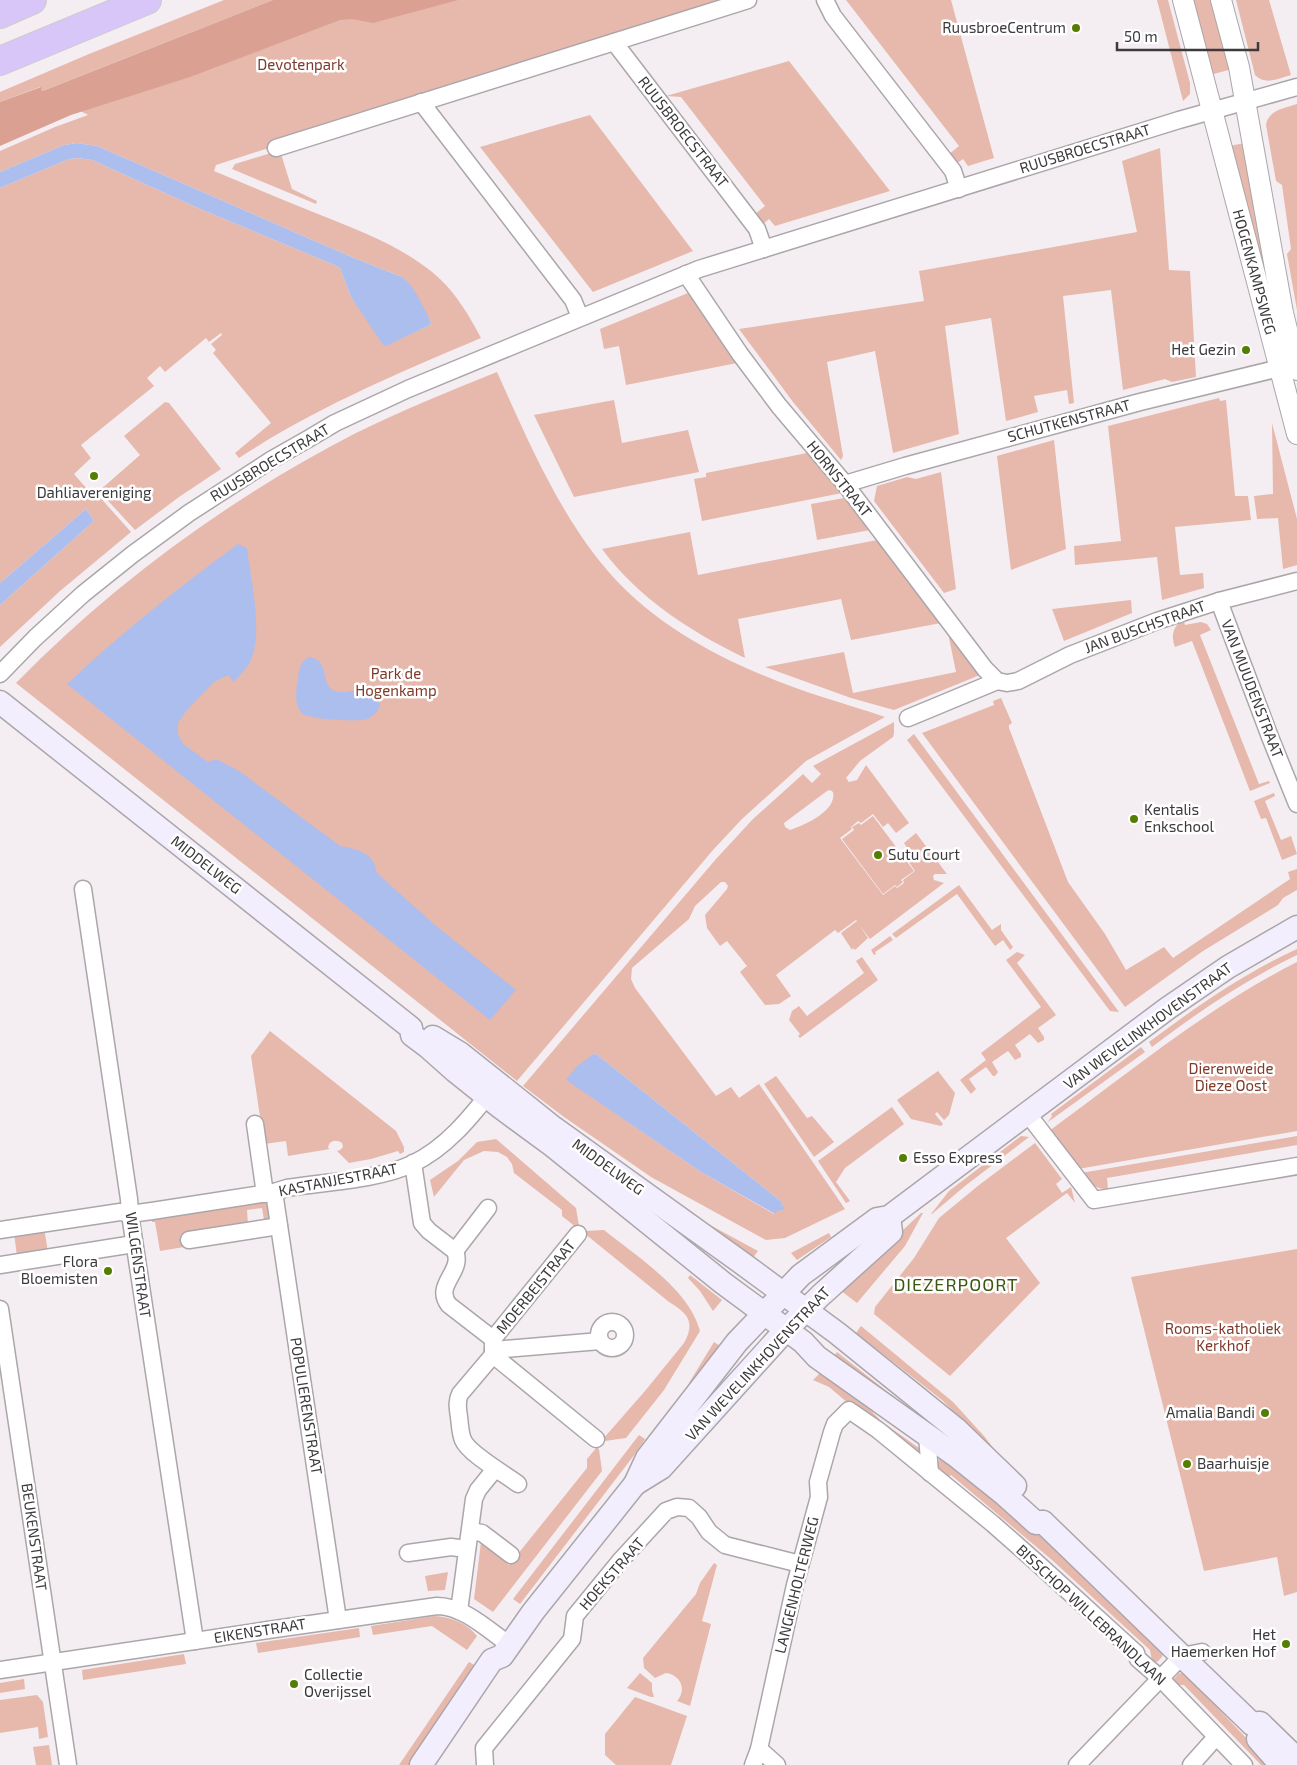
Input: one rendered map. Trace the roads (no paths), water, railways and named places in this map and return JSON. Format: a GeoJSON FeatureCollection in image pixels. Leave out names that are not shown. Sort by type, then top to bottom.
{"type":"FeatureCollection","features":[{"type":"Feature","properties":{"kind":"highway"},"geometry":{"type":"LineString","coordinates":[[0,14],[32,0]]}},
{"type":"Feature","properties":{"kind":"highway"},"geometry":{"type":"LineString","coordinates":[[0,61],[147,0]]}},
{"type":"Feature","properties":{"kind":"main road","name":"MIDDELWEG"},"geometry":{"type":"LineString","coordinates":[[0,702],[411,1028],[418,1027],[461,1054],[492,1090],[553,1146],[723,1283],[786,1330]]}},
{"type":"Feature","properties":{"kind":"main road","name":"VAN WEVELINKHOVENSTRAAT"},"geometry":{"type":"LineString","coordinates":[[421,1765],[492,1660],[506,1650],[544,1598],[636,1484],[647,1458],[737,1342],[763,1313],[807,1270],[877,1219],[889,1217],[1168,1008],[1248,955],[1297,927]]}},
{"type":"Feature","properties":{"kind":"main road","name":"MIDDELWEG"},"geometry":{"type":"LineString","coordinates":[[492,1090],[554,1128],[806,1310]]}},
{"type":"Feature","properties":{"kind":"main road","name":"VAN WEVELINKHOVENSTRAAT"},"geometry":{"type":"LineString","coordinates":[[636,1484],[661,1468],[786,1330],[891,1232],[889,1217]]}},
{"type":"Feature","properties":{"kind":"main road","name":"BISSCHOP WILLEBRANDLAAN"},"geometry":{"type":"LineString","coordinates":[[806,1310],[956,1429],[1044,1514],[1044,1522],[1192,1654],[1252,1724],[1251,1732],[1280,1765]]}},
{"type":"Feature","properties":{"kind":"main road","name":"BISSCHOP WILLEBRANDLAAN"},"geometry":{"type":"LineString","coordinates":[[786,1330],[803,1342],[816,1357],[978,1472],[1036,1523],[1044,1522]]}},
{"type":"Feature","properties":{"kind":"main road","name":"VAN WEVELINKHOVENSTRAAT"},"geometry":{"type":"LineString","coordinates":[[439,1765],[504,1668],[506,1650]]}},
{"type":"Feature","properties":{"kind":"main road","name":"BISSCHOP WILLEBRANDLAAN"},"geometry":{"type":"LineString","coordinates":[[1252,1724],[1260,1723],[1297,1759]]}},
{"type":"Feature","properties":{"kind":"street"},"geometry":{"type":"LineString","coordinates":[[276,148],[748,0]]}},
{"type":"Feature","properties":{"kind":"street"},"geometry":{"type":"LineString","coordinates":[[825,0],[833,16],[953,171],[959,189]]}},
{"type":"Feature","properties":{"kind":"street","name":"HOGENKAMPSWEG"},"geometry":{"type":"LineString","coordinates":[[1183,0],[1212,111],[1291,368]]}},
{"type":"Feature","properties":{"kind":"street","name":"HOGENKAMPSWEG"},"geometry":{"type":"LineString","coordinates":[[1221,0],[1245,102],[1285,322],[1297,434]]}},
{"type":"Feature","properties":{"kind":"street","name":"RUUSBROECSTRAAT"},"geometry":{"type":"LineString","coordinates":[[614,42],[757,229],[764,249]]}},
{"type":"Feature","properties":{"kind":"street","name":"RUUSBROECSTRAAT"},"geometry":{"type":"LineString","coordinates":[[0,674],[52,622],[113,570],[182,518],[270,460],[336,423],[392,396],[580,316],[686,274],[1212,111],[1297,87]]}},
{"type":"Feature","properties":{"kind":"street"},"geometry":{"type":"LineString","coordinates":[[421,102],[573,300],[580,316]]}},
{"type":"Feature","properties":{"kind":"street","name":"HORNSTRAAT"},"geometry":{"type":"LineString","coordinates":[[686,274],[740,354],[779,406],[845,484],[985,669],[997,681]]}},
{"type":"Feature","properties":{"kind":"street","name":"SCHUTKENSTRAAT"},"geometry":{"type":"LineString","coordinates":[[845,484],[1140,402],[1291,368]]}},
{"type":"Feature","properties":{"kind":"street","name":"JAN BUSCHSTRAAT"},"geometry":{"type":"LineString","coordinates":[[908,718],[997,681],[1007,683],[1018,681],[1070,655],[1157,621],[1219,601],[1297,581]]}},
{"type":"Feature","properties":{"kind":"street","name":"VAN MUUDENSTRAAT"},"geometry":{"type":"LineString","coordinates":[[1219,601],[1270,738],[1297,804]]}},
{"type":"Feature","properties":{"kind":"street","name":"WILGENSTRAAT"},"geometry":{"type":"LineString","coordinates":[[83,889],[130,1199],[134,1244],[195,1641]]}},
{"type":"Feature","properties":{"kind":"street","name":"KASTANJESTRAAT"},"geometry":{"type":"LineString","coordinates":[[0,1230],[120,1212],[130,1214],[382,1174],[413,1163],[445,1142],[469,1119],[492,1090]]}},
{"type":"Feature","properties":{"kind":"street"},"geometry":{"type":"LineString","coordinates":[[1027,1113],[1094,1200],[1297,1166]]}},
{"type":"Feature","properties":{"kind":"street","name":"KASTANJESTRAAT"},"geometry":{"type":"LineString","coordinates":[[255,1124],[269,1193]]}},
{"type":"Feature","properties":{"kind":"street"},"geometry":{"type":"LineString","coordinates":[[413,1163],[422,1223],[455,1251]]}},
{"type":"Feature","properties":{"kind":"street","name":"POPULIERENSTRAAT"},"geometry":{"type":"LineString","coordinates":[[269,1193],[279,1226],[338,1620]]}},
{"type":"Feature","properties":{"kind":"street","name":"MOERBEISTRAAT"},"geometry":{"type":"LineString","coordinates":[[488,1208],[455,1251],[457,1256],[456,1268],[445,1284],[444,1297],[449,1305],[493,1348],[596,1439]]}},
{"type":"Feature","properties":{"kind":"street"},"geometry":{"type":"LineString","coordinates":[[189,1240],[279,1226]]}},
{"type":"Feature","properties":{"kind":"street","name":"MOERBEISTRAAT"},"geometry":{"type":"LineString","coordinates":[[518,1484],[504,1473],[495,1469],[464,1443],[461,1435],[458,1408],[460,1394],[578,1234]]}},
{"type":"Feature","properties":{"kind":"street"},"geometry":{"type":"LineString","coordinates":[[0,1265],[134,1244]]}},
{"type":"Feature","properties":{"kind":"street","name":"BEUKENSTRAAT"},"geometry":{"type":"LineString","coordinates":[[0,1309],[68,1765]]}},
{"type":"Feature","properties":{"kind":"street","name":"MOERBEISTRAAT"},"geometry":{"type":"LineString","coordinates":[[493,1348],[600,1340]]}},
{"type":"Feature","properties":{"kind":"street","name":"BISSCHOP WILLEBRANDLAAN"},"geometry":{"type":"LineString","coordinates":[[849,1410],[878,1430],[930,1472],[1035,1561],[1136,1653],[1138,1659],[1160,1678],[1244,1765]]}},
{"type":"Feature","properties":{"kind":"street","name":"LANGENHOLTERWEG"},"geometry":{"type":"LineString","coordinates":[[753,1765],[759,1749],[800,1564],[819,1497],[818,1482],[835,1424],[849,1410]]}},
{"type":"Feature","properties":{"kind":"street"},"geometry":{"type":"LineString","coordinates":[[927,1435],[930,1472]]}},
{"type":"Feature","properties":{"kind":"street"},"geometry":{"type":"LineString","coordinates":[[459,1611],[475,1496],[495,1469]]}},
{"type":"Feature","properties":{"kind":"street","name":"HOEKSTRAAT"},"geometry":{"type":"LineString","coordinates":[[485,1765],[484,1748],[572,1639],[575,1616],[620,1561],[666,1511],[677,1507],[689,1508],[700,1517],[710,1532],[725,1545],[800,1564]]}},
{"type":"Feature","properties":{"kind":"street"},"geometry":{"type":"LineString","coordinates":[[470,1531],[482,1533],[511,1555]]}},
{"type":"Feature","properties":{"kind":"street"},"geometry":{"type":"LineString","coordinates":[[408,1554],[451,1547],[468,1549]]}},
{"type":"Feature","properties":{"kind":"street","name":"EIKENSTRAAT"},"geometry":{"type":"LineString","coordinates":[[0,1670],[437,1606],[452,1608],[469,1616],[506,1650]]}},
{"type":"Feature","properties":{"kind":"street"},"geometry":{"type":"LineString","coordinates":[[1077,1765],[1160,1678],[1192,1654]]}},
{"type":"Feature","properties":{"kind":"street"},"geometry":{"type":"LineString","coordinates":[[1191,1765],[1216,1737]]}},
{"type":"Feature","properties":{"kind":"street"},"geometry":{"type":"LineString","coordinates":[[759,1749],[777,1765]]}},
{"type":"Feature","properties":{"kind":"water"},"geometry":{"type":"Polygon","coordinates":[[[77,143],[97,146],[402,277],[411,285],[418,297],[431,322],[430,325],[386,346],[383,345],[351,297],[340,268],[198,208],[92,160],[69,159],[0,188],[0,172],[64,145],[77,143]]]}},
{"type":"Feature","properties":{"kind":"water"},"geometry":{"type":"Polygon","coordinates":[[[86,509],[94,521],[0,605],[0,583],[86,509]]]}},
{"type":"Feature","properties":{"kind":"water"},"geometry":{"type":"Polygon","coordinates":[[[238,544],[247,548],[255,606],[256,635],[251,660],[234,682],[228,675],[214,682],[186,711],[178,723],[178,734],[183,744],[208,762],[216,759],[239,771],[340,846],[354,849],[368,856],[374,863],[379,875],[435,925],[516,990],[490,1020],[67,684],[150,611],[238,544]]]}},
{"type":"Feature","properties":{"kind":"water"},"geometry":{"type":"Polygon","coordinates":[[[310,657],[317,659],[321,664],[328,685],[332,690],[342,692],[370,688],[375,693],[380,705],[374,715],[363,720],[334,720],[302,713],[299,710],[297,701],[297,683],[304,660],[310,657]]]}},
{"type":"Feature","properties":{"kind":"water"},"geometry":{"type":"Polygon","coordinates":[[[595,1053],[783,1203],[781,1205],[785,1207],[782,1211],[778,1210],[775,1214],[701,1172],[566,1080],[576,1067],[595,1053]]]}},
{"type":"Feature","properties":{"kind":"place","name":"RuusbroeCentrum"},"geometry":{"type":"Point","coordinates":[1076,28]}},
{"type":"Feature","properties":{"kind":"place","name":"Het Gezin"},"geometry":{"type":"Point","coordinates":[1246,350]}},
{"type":"Feature","properties":{"kind":"place","name":"Dahliavereniging"},"geometry":{"type":"Point","coordinates":[94,476]}},
{"type":"Feature","properties":{"kind":"place","name":"Kentalis Enkschool"},"geometry":{"type":"Point","coordinates":[1134,819]}},
{"type":"Feature","properties":{"kind":"place","name":"Sutu Court"},"geometry":{"type":"Point","coordinates":[878,855]}},
{"type":"Feature","properties":{"kind":"place","name":"Esso Express"},"geometry":{"type":"Point","coordinates":[903,1158]}},
{"type":"Feature","properties":{"kind":"place","name":"Flora Bloemisten"},"geometry":{"type":"Point","coordinates":[108,1271]}},
{"type":"Feature","properties":{"kind":"place","name":"Amalia Bandi"},"geometry":{"type":"Point","coordinates":[1265,1413]}},
{"type":"Feature","properties":{"kind":"place","name":"Baarhuisje"},"geometry":{"type":"Point","coordinates":[1187,1464]}},
{"type":"Feature","properties":{"kind":"place","name":"Het Haemerken Hof"},"geometry":{"type":"Point","coordinates":[1286,1644]}},
{"type":"Feature","properties":{"kind":"place","name":"Collectie Overijssel"},"geometry":{"type":"Point","coordinates":[294,1684]}},
{"type":"Feature","properties":{"kind":"district","name":"DIEZERPOORT"},"geometry":{"type":"Point","coordinates":[956,1285]}},
{"type":"Feature","properties":{"kind":"park label","name":"Devotenpark"},"geometry":{"type":"Point","coordinates":[301,65]}},
{"type":"Feature","properties":{"kind":"park label","name":"Park de Hogenkamp"},"geometry":{"type":"Point","coordinates":[396,682]}},
{"type":"Feature","properties":{"kind":"park label","name":"Dierenweide Dieze Oost"},"geometry":{"type":"Point","coordinates":[1231,1078]}},
{"type":"Feature","properties":{"kind":"park label","name":"Rooms-katholiek Kerkhof"},"geometry":{"type":"Point","coordinates":[1223,1338]}}]}
